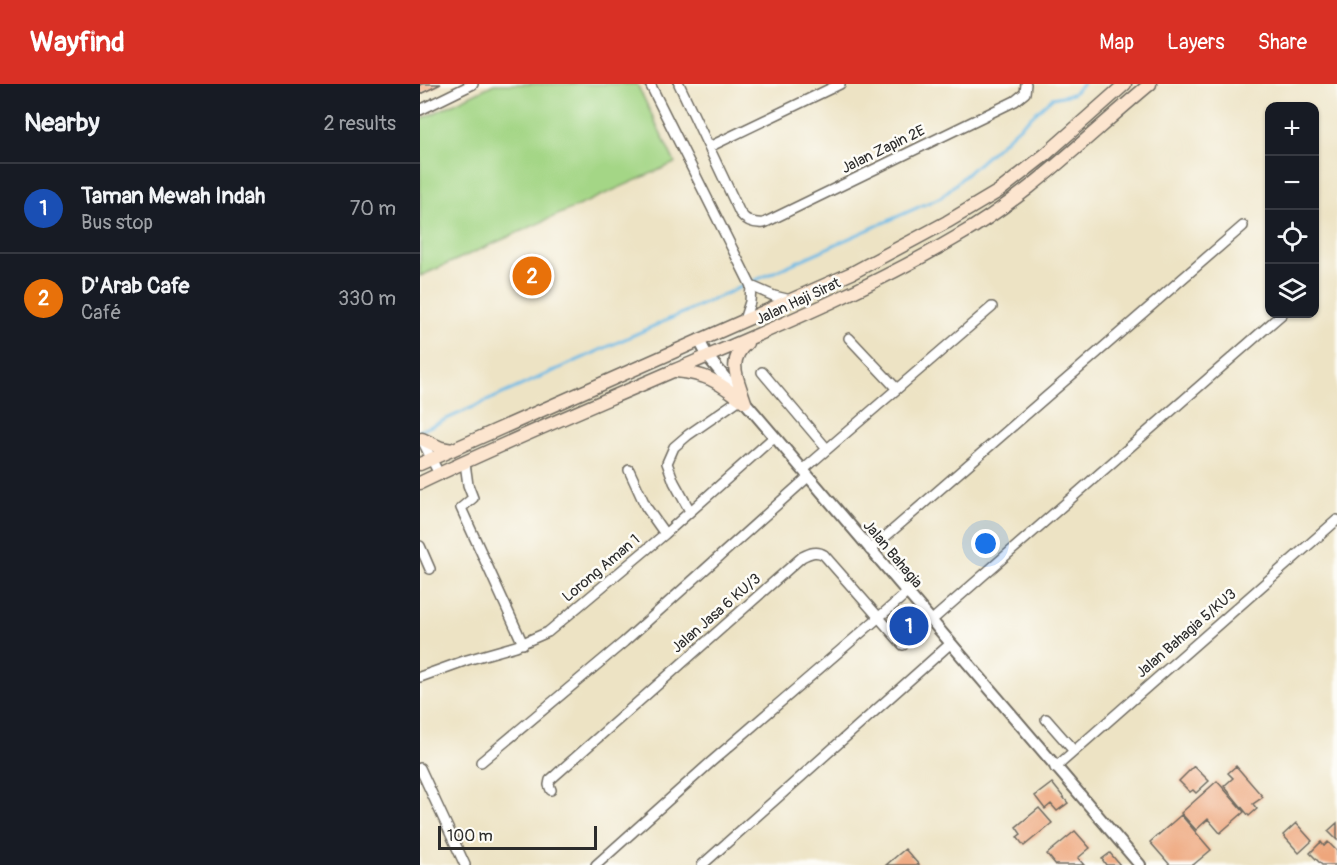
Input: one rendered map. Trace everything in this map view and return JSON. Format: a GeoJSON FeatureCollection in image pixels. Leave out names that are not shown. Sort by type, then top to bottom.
{"type":"FeatureCollection","features":[{"type":"Feature","properties":{"kind":"main road","name":"Jalan Haji Sirat"},"geometry":{"type":"LineString","coordinates":[[424,463],[852,273],[947,222],[999,191],[1125,84]]}},
{"type":"Feature","properties":{"kind":"main road","name":"Jalan Haji Sirat"},"geometry":{"type":"LineString","coordinates":[[423,481],[856,291],[968,231],[1007,205],[1053,169],[1150,84]]}},
{"type":"Feature","properties":{"kind":"main road"},"geometry":{"type":"LineString","coordinates":[[742,400],[733,362],[738,351],[752,338]]}},
{"type":"Feature","properties":{"kind":"main road"},"geometry":{"type":"LineString","coordinates":[[674,371],[700,374],[713,379],[742,400]]}},
{"type":"Feature","properties":{"kind":"main road"},"geometry":{"type":"LineString","coordinates":[[421,437],[441,448],[452,450]]}},
{"type":"Feature","properties":{"kind":"street"},"geometry":{"type":"LineString","coordinates":[[420,110],[473,84]]}},
{"type":"Feature","properties":{"kind":"street"},"geometry":{"type":"LineString","coordinates":[[650,84],[751,286],[750,302],[744,320]]}},
{"type":"Feature","properties":{"kind":"street"},"geometry":{"type":"LineString","coordinates":[[679,84],[709,147],[840,84]]}},
{"type":"Feature","properties":{"kind":"street","name":"Jalan Zapin 2E"},"geometry":{"type":"LineString","coordinates":[[709,147],[740,213],[751,222],[764,223],[1016,102],[1025,89]]}},
{"type":"Feature","properties":{"kind":"street"},"geometry":{"type":"LineString","coordinates":[[870,550],[1243,226]]}},
{"type":"Feature","properties":{"kind":"street"},"geometry":{"type":"LineString","coordinates":[[751,286],[774,296],[791,300]]}},
{"type":"Feature","properties":{"kind":"street"},"geometry":{"type":"LineString","coordinates":[[481,762],[624,642],[805,474],[828,449],[992,307]]}},
{"type":"Feature","properties":{"kind":"street"},"geometry":{"type":"LineString","coordinates":[[931,621],[1277,318]]}},
{"type":"Feature","properties":{"kind":"street"},"geometry":{"type":"LineString","coordinates":[[849,338],[897,390]]}},
{"type":"Feature","properties":{"kind":"street","name":"Jalan Bahagia"},"geometry":{"type":"LineString","coordinates":[[699,340],[708,357],[742,400],[1140,865]]}},
{"type":"Feature","properties":{"kind":"street"},"geometry":{"type":"LineString","coordinates":[[762,372],[828,449]]}},
{"type":"Feature","properties":{"kind":"street"},"geometry":{"type":"LineString","coordinates":[[690,512],[667,463],[674,447],[688,435],[742,400]]}},
{"type":"Feature","properties":{"kind":"street","name":"Lorong Aman 1"},"geometry":{"type":"LineString","coordinates":[[420,677],[466,660],[523,644],[548,632],[665,534],[774,436]]}},
{"type":"Feature","properties":{"kind":"street"},"geometry":{"type":"LineString","coordinates":[[421,437],[424,463],[423,481]]}},
{"type":"Feature","properties":{"kind":"street"},"geometry":{"type":"LineString","coordinates":[[424,463],[439,474]]}},
{"type":"Feature","properties":{"kind":"street"},"geometry":{"type":"LineString","coordinates":[[465,463],[468,485],[473,498],[461,508],[523,644]]}},
{"type":"Feature","properties":{"kind":"street"},"geometry":{"type":"LineString","coordinates":[[629,470],[646,507],[665,534]]}},
{"type":"Feature","properties":{"kind":"street","name":"Jalan Bahagia 5/KU3"},"geometry":{"type":"LineString","coordinates":[[1055,768],[1337,520]]}},
{"type":"Feature","properties":{"kind":"street"},"geometry":{"type":"LineString","coordinates":[[420,546],[430,569]]}},
{"type":"Feature","properties":{"kind":"street","name":"Jalan Jasa 6 KU/3"},"geometry":{"type":"LineString","coordinates":[[551,790],[550,780],[802,556],[819,552],[824,555],[903,645]]}},
{"type":"Feature","properties":{"kind":"street"},"geometry":{"type":"LineString","coordinates":[[596,865],[711,762],[907,593]]}},
{"type":"Feature","properties":{"kind":"street"},"geometry":{"type":"LineString","coordinates":[[702,865],[950,644]]}},
{"type":"Feature","properties":{"kind":"street"},"geometry":{"type":"LineString","coordinates":[[1046,719],[1074,751]]}},
{"type":"Feature","properties":{"kind":"street"},"geometry":{"type":"LineString","coordinates":[[420,768],[465,865]]}},
{"type":"Feature","properties":{"kind":"green space"},"geometry":{"type":"Polygon","coordinates":[[[494,84],[637,84],[675,163],[420,276],[420,120],[494,84]]]}},
{"type":"Feature","properties":{"kind":"building"},"geometry":{"type":"Polygon","coordinates":[[[420,84],[441,84],[420,94],[420,84]]]}},
{"type":"Feature","properties":{"kind":"building"},"geometry":{"type":"Polygon","coordinates":[[[1194,766],[1209,781],[1196,793],[1193,790],[1190,792],[1179,781],[1194,766]]]}},
{"type":"Feature","properties":{"kind":"building"},"geometry":{"type":"Polygon","coordinates":[[[1236,766],[1263,797],[1253,804],[1257,809],[1249,816],[1224,786],[1233,778],[1228,773],[1236,766]]]}},
{"type":"Feature","properties":{"kind":"building"},"geometry":{"type":"Polygon","coordinates":[[[1217,781],[1244,812],[1220,833],[1208,819],[1196,830],[1181,813],[1217,781]]]}},
{"type":"Feature","properties":{"kind":"building"},"geometry":{"type":"Polygon","coordinates":[[[1052,783],[1068,803],[1057,811],[1051,804],[1045,809],[1035,796],[1052,783]]]}},
{"type":"Feature","properties":{"kind":"building"},"geometry":{"type":"Polygon","coordinates":[[[1039,808],[1052,823],[1024,846],[1017,837],[1021,834],[1016,827],[1039,808]]]}},
{"type":"Feature","properties":{"kind":"building"},"geometry":{"type":"Polygon","coordinates":[[[1181,815],[1211,850],[1193,865],[1170,865],[1150,842],[1181,815]]]}},
{"type":"Feature","properties":{"kind":"building"},"geometry":{"type":"Polygon","coordinates":[[[1296,823],[1312,841],[1299,853],[1283,835],[1296,823]]]}},
{"type":"Feature","properties":{"kind":"building"},"geometry":{"type":"Polygon","coordinates":[[[1337,823],[1337,840],[1328,831],[1337,823]]]}},
{"type":"Feature","properties":{"kind":"building"},"geometry":{"type":"Polygon","coordinates":[[[1075,831],[1090,848],[1078,858],[1084,865],[1056,865],[1047,854],[1075,831]]]}},
{"type":"Feature","properties":{"kind":"building"},"geometry":{"type":"Polygon","coordinates":[[[1321,842],[1324,846],[1328,842],[1337,851],[1337,865],[1322,865],[1310,853],[1321,842]]]}},
{"type":"Feature","properties":{"kind":"building"},"geometry":{"type":"Polygon","coordinates":[[[905,849],[919,865],[886,865],[905,849]]]}},
{"type":"Feature","properties":{"kind":"building"},"geometry":{"type":"Polygon","coordinates":[[[1110,853],[1120,865],[1106,865],[1102,859],[1110,853]]]}},
{"type":"Feature","properties":{"kind":"waterway"},"geometry":{"type":"LineString","coordinates":[[420,431],[941,197],[1052,98],[1072,94],[1083,84]]}},
{"type":"Feature","properties":{"kind":"place","name":"D'Arab Cafe"},"geometry":{"type":"Point","coordinates":[532,276]}},
{"type":"Feature","properties":{"kind":"place","name":"Taman Mewah Indah"},"geometry":{"type":"Point","coordinates":[909,626]}}]}
